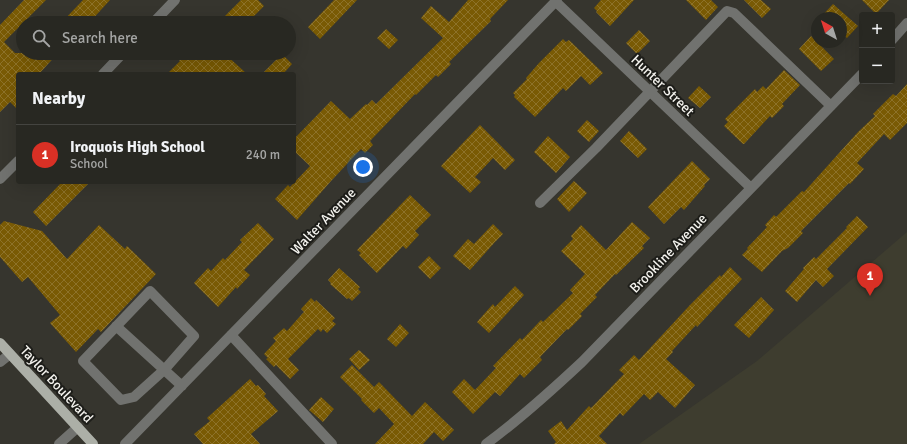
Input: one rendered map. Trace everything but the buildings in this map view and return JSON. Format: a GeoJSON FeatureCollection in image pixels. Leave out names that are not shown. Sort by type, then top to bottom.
{"type":"FeatureCollection","features":[{"type":"Feature","properties":{"kind":"main road","name":"Taylor Boulevard"},"geometry":{"type":"LineString","coordinates":[[0,343],[93,444]]}},
{"type":"Feature","properties":{"kind":"street"},"geometry":{"type":"LineString","coordinates":[[160,16],[175,0]]}},
{"type":"Feature","properties":{"kind":"street","name":"Hunter Street"},"geometry":{"type":"LineString","coordinates":[[556,1],[751,188]]}},
{"type":"Feature","properties":{"kind":"street","name":"Walter Avenue"},"geometry":{"type":"LineString","coordinates":[[125,444],[556,1]]}},
{"type":"Feature","properties":{"kind":"street"},"geometry":{"type":"LineString","coordinates":[[540,203],[596,148],[727,11],[734,13],[830,106]]}},
{"type":"Feature","properties":{"kind":"street"},"geometry":{"type":"LineString","coordinates":[[895,37],[907,23]]}},
{"type":"Feature","properties":{"kind":"street"},"geometry":{"type":"LineString","coordinates":[[105,72],[116,60]]}},
{"type":"Feature","properties":{"kind":"street","name":"Brookline Avenue"},"geometry":{"type":"LineString","coordinates":[[486,444],[538,402],[582,362],[859,77]]}},
{"type":"Feature","properties":{"kind":"street"},"geometry":{"type":"LineString","coordinates":[[0,179],[16,163]]}},
{"type":"Feature","properties":{"kind":"street"},"geometry":{"type":"LineString","coordinates":[[150,291],[194,336],[164,369],[134,397],[121,400],[83,361],[116,326],[150,291]]}},
{"type":"Feature","properties":{"kind":"street"},"geometry":{"type":"LineString","coordinates":[[116,326],[182,386]]}},
{"type":"Feature","properties":{"kind":"street"},"geometry":{"type":"LineString","coordinates":[[231,335],[332,444]]}},
{"type":"Feature","properties":{"kind":"street"},"geometry":{"type":"LineString","coordinates":[[0,362],[10,354]]}},
{"type":"Feature","properties":{"kind":"street"},"geometry":{"type":"LineString","coordinates":[[59,444],[78,427]]}},
{"type":"Feature","properties":{"kind":"shaded area"},"geometry":{"type":"Polygon","coordinates":[[[907,232],[907,444],[639,444],[757,361],[907,232]]]}},
{"type":"Feature","properties":{"kind":"place","name":"Iroquois High School"},"geometry":{"type":"Point","coordinates":[870,296]}}]}
